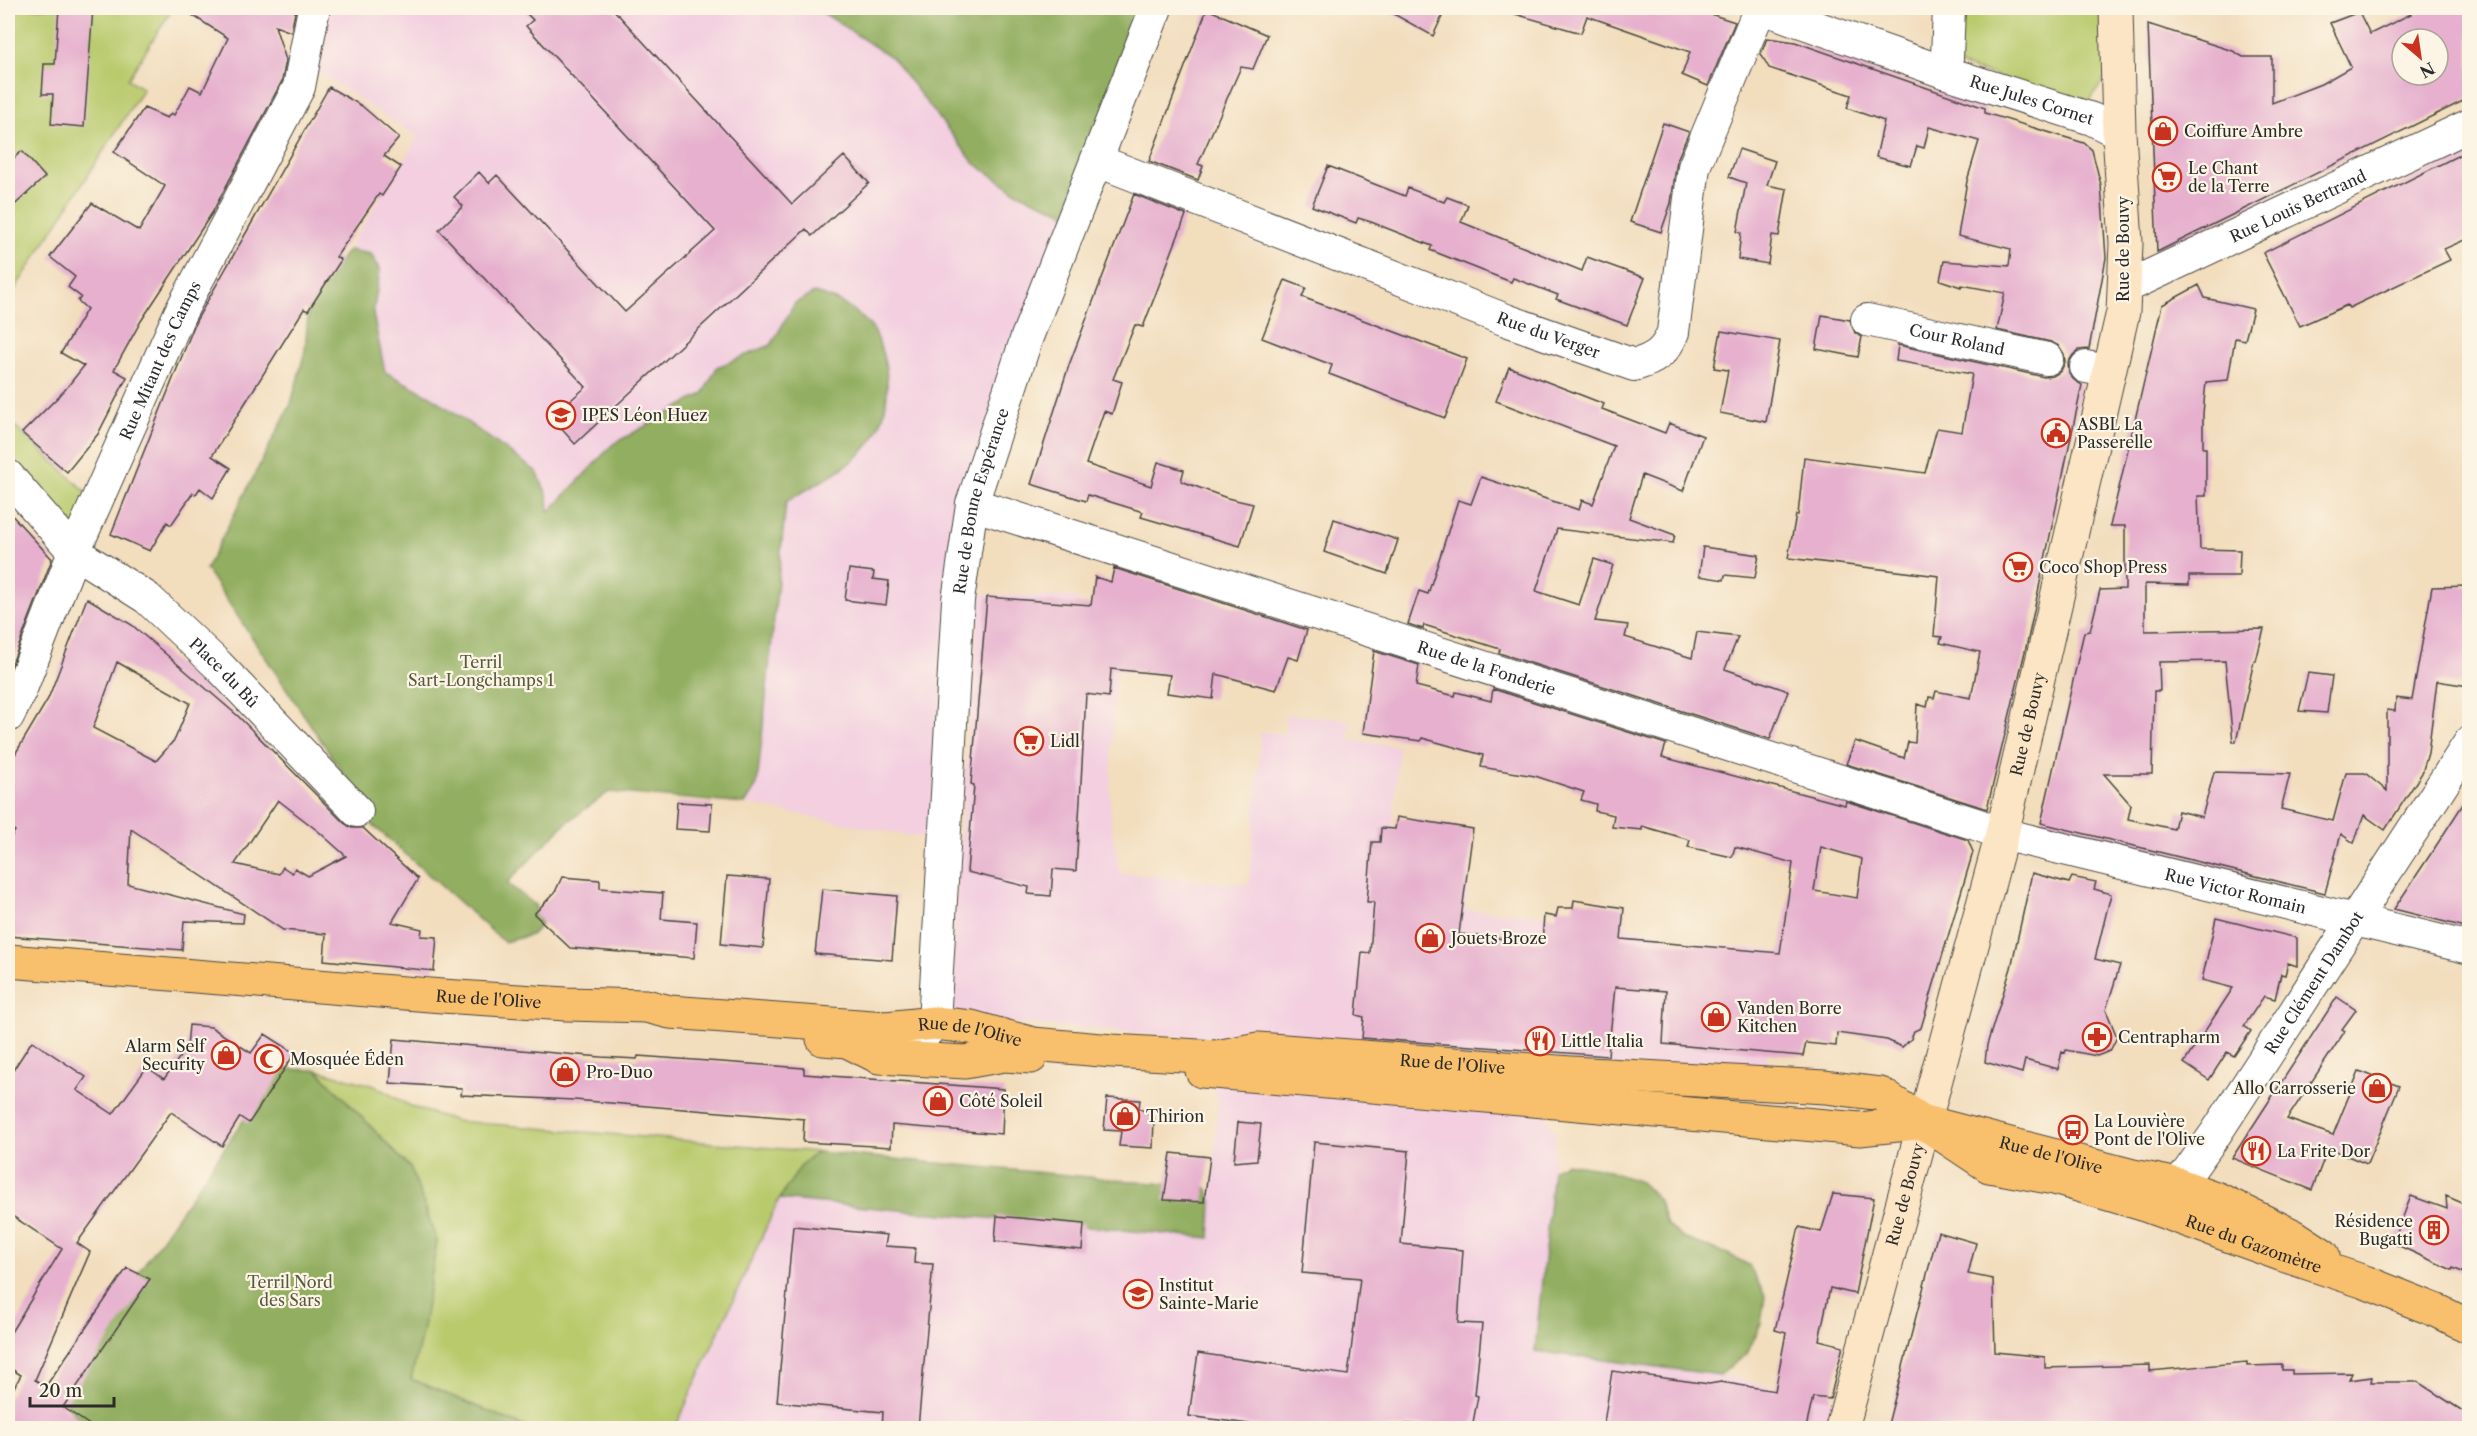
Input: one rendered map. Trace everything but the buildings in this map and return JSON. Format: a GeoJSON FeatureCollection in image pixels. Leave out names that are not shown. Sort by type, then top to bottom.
{"type":"FeatureCollection","features":[{"type":"Feature","properties":{"kind":"main road","name":"Rue de l'Olive"},"geometry":{"type":"LineString","coordinates":[[8,960],[442,996],[566,1004],[646,1006],[670,1012],[848,1027],[886,1028],[934,1023],[971,1027],[1033,1044],[1112,1051],[1217,1056],[1258,1049],[1571,1073],[1825,1088],[1881,1094],[1989,1166],[2054,1178],[2142,1204]]}},
{"type":"Feature","properties":{"kind":"main road","name":"Rue de l'Olive"},"geometry":{"type":"LineString","coordinates":[[8,981],[372,1005],[851,1043],[879,1057],[965,1062],[1004,1055],[1860,1130],[1925,1122],[2133,1176],[2180,1185]]}},
{"type":"Feature","properties":{"kind":"main road","name":"Rue du Gazomètre"},"geometry":{"type":"LineString","coordinates":[[2180,1185],[2218,1198],[2294,1236],[2365,1282]]}},
{"type":"Feature","properties":{"kind":"main road","name":"Rue du Gazomètre"},"geometry":{"type":"LineString","coordinates":[[2142,1204],[2365,1282],[2440,1312],[2469,1327]]}},
{"type":"Feature","properties":{"kind":"street","name":"Rue Mitant des Camps"},"geometry":{"type":"LineString","coordinates":[[8,716],[20,694],[74,552],[180,313],[299,87],[314,8]]}},
{"type":"Feature","properties":{"kind":"street","name":"Rue de Bonne Espérance"},"geometry":{"type":"LineString","coordinates":[[934,1023],[958,600],[972,504],[1027,337],[1098,161],[1156,8]]}},
{"type":"Feature","properties":{"kind":"street","name":"Rue du Verger"},"geometry":{"type":"LineString","coordinates":[[1098,161],[1506,320],[1634,365],[1662,352],[1673,332],[1694,167],[1761,8]]}},
{"type":"Feature","properties":{"kind":"street","name":"Rue Jules Cornet"},"geometry":{"type":"LineString","coordinates":[[1761,8],[1944,72],[2092,118],[2119,133]]}},
{"type":"Feature","properties":{"kind":"street"},"geometry":{"type":"LineString","coordinates":[[1944,72],[1947,58],[1949,8]]}},
{"type":"Feature","properties":{"kind":"street","name":"Rue de Bouvy"},"geometry":{"type":"LineString","coordinates":[[1842,1428],[2002,834],[2097,369],[2126,287],[2116,8]]}},
{"type":"Feature","properties":{"kind":"street","name":"Rue Louis Bertrand"},"geometry":{"type":"LineString","coordinates":[[2126,287],[2469,125]]}},
{"type":"Feature","properties":{"kind":"street","name":"Cour Roland"},"geometry":{"type":"LineString","coordinates":[[1867,320],[2047,359]]}},
{"type":"Feature","properties":{"kind":"street","name":"Place du Bû"},"geometry":{"type":"LineString","coordinates":[[8,476],[74,552],[147,598],[218,665],[357,811]]}},
{"type":"Feature","properties":{"kind":"street","name":"Rue de la Fonderie"},"geometry":{"type":"LineString","coordinates":[[972,504],[2002,834]]}},
{"type":"Feature","properties":{"kind":"street","name":"Rue Clément Dambot"},"geometry":{"type":"LineString","coordinates":[[2142,1204],[2180,1185],[2469,742]]}},
{"type":"Feature","properties":{"kind":"street","name":"Rue Victor Romain"},"geometry":{"type":"LineString","coordinates":[[2002,834],[2469,948]]}},
{"type":"Feature","properties":{"kind":"street"},"geometry":{"type":"LineString","coordinates":[[851,1043],[909,1045],[920,1042],[934,1023]]}},
{"type":"Feature","properties":{"kind":"shaded area","name":"IPES Léon Huez"},"geometry":{"type":"Polygon","coordinates":[[[314,8],[816,8],[892,58],[974,163],[1075,217],[972,504],[946,839],[917,837],[745,804],[757,784],[786,502],[816,483],[877,431],[888,399],[887,366],[795,303],[771,345],[717,367],[703,394],[613,444],[549,513],[432,397],[385,372],[373,314],[380,271],[371,254],[348,250],[418,137],[304,63],[314,8]]]}},
{"type":"Feature","properties":{"kind":"shaded area"},"geometry":{"type":"Polygon","coordinates":[[[979,594],[1079,598],[1072,666],[1116,671],[1110,791],[1111,824],[1120,873],[1249,885],[1261,732],[1285,734],[1286,714],[1350,720],[1348,740],[1399,746],[1392,828],[1473,836],[1466,910],[1556,916],[1557,907],[1572,908],[1574,900],[1625,908],[1626,927],[1660,934],[1674,942],[1775,950],[1765,1082],[965,1019],[954,1014],[948,1002],[979,594]]]}},
{"type":"Feature","properties":{"kind":"shaded area","name":"Institut Sainte-Marie"},"geometry":{"type":"Polygon","coordinates":[[[1208,1072],[1535,1098],[1556,1134],[1536,1351],[1720,1375],[1849,1403],[1842,1428],[675,1428],[779,1199],[1209,1237],[1218,1103],[1208,1072]]]}},
{"type":"Feature","properties":{"kind":"green space"},"geometry":{"type":"Polygon","coordinates":[[[8,8],[173,8],[128,79],[143,89],[8,300],[8,8]]]}},
{"type":"Feature","properties":{"kind":"green space"},"geometry":{"type":"Polygon","coordinates":[[[816,8],[1156,8],[1075,217],[1018,193],[974,163],[892,58],[816,8]]]}},
{"type":"Feature","properties":{"kind":"green space"},"geometry":{"type":"Polygon","coordinates":[[[1961,8],[2105,8],[2109,72],[2089,102],[1958,65],[1961,8]]]}},
{"type":"Feature","properties":{"kind":"green space","name":"Terril Sart-Longchamps 1"},"geometry":{"type":"Polygon","coordinates":[[[348,250],[371,254],[380,271],[373,314],[385,372],[432,397],[537,472],[548,497],[549,512],[613,444],[703,394],[717,367],[771,345],[795,303],[814,293],[846,306],[866,321],[877,335],[887,374],[884,413],[880,426],[866,448],[849,463],[786,502],[757,785],[745,804],[609,792],[565,824],[507,883],[535,905],[541,925],[531,935],[504,942],[357,811],[363,803],[206,569],[291,404],[305,351],[309,303],[348,250]]]}},
{"type":"Feature","properties":{"kind":"green space"},"geometry":{"type":"Polygon","coordinates":[[[8,420],[97,502],[74,552],[8,476],[8,420]]]}},
{"type":"Feature","properties":{"kind":"green space","name":"Terril Nord des Sars"},"geometry":{"type":"Polygon","coordinates":[[[279,1069],[317,1070],[411,1169],[437,1241],[422,1333],[411,1379],[528,1428],[92,1428],[73,1413],[62,1397],[78,1360],[279,1069]]]}},
{"type":"Feature","properties":{"kind":"green space"},"geometry":{"type":"Polygon","coordinates":[[[317,1070],[375,1086],[412,1107],[456,1121],[818,1152],[803,1163],[779,1199],[675,1428],[528,1428],[411,1379],[422,1333],[437,1241],[411,1169],[317,1070]]]}},
{"type":"Feature","properties":{"kind":"green space"},"geometry":{"type":"Polygon","coordinates":[[[818,1152],[1207,1188],[1212,1201],[1210,1238],[779,1199],[803,1163],[818,1152]]]}},
{"type":"Feature","properties":{"kind":"green space"},"geometry":{"type":"Polygon","coordinates":[[[1565,1163],[1600,1168],[1640,1182],[1658,1199],[1667,1225],[1683,1238],[1728,1254],[1749,1265],[1765,1296],[1761,1323],[1747,1354],[1720,1375],[1535,1351],[1553,1170],[1565,1163]]]}},
{"type":"Feature","properties":{"kind":"place","name":"Coiffure Ambre"},"geometry":{"type":"Point","coordinates":[2163,131]}},
{"type":"Feature","properties":{"kind":"place","name":"Le Chant de la Terre"},"geometry":{"type":"Point","coordinates":[2167,177]}},
{"type":"Feature","properties":{"kind":"place","name":"IPES Léon Huez"},"geometry":{"type":"Point","coordinates":[561,415]}},
{"type":"Feature","properties":{"kind":"place","name":"ASBL La Passerelle"},"geometry":{"type":"Point","coordinates":[2056,433]}},
{"type":"Feature","properties":{"kind":"place","name":"Coco Shop Press"},"geometry":{"type":"Point","coordinates":[2018,567]}},
{"type":"Feature","properties":{"kind":"place","name":"Lidl"},"geometry":{"type":"Point","coordinates":[1029,741]}},
{"type":"Feature","properties":{"kind":"place","name":"Jouets Broze"},"geometry":{"type":"Point","coordinates":[1430,938]}},
{"type":"Feature","properties":{"kind":"place","name":"Vanden Borre Kitchen"},"geometry":{"type":"Point","coordinates":[1716,1017]}},
{"type":"Feature","properties":{"kind":"place","name":"Centrapharm"},"geometry":{"type":"Point","coordinates":[2097,1037]}},
{"type":"Feature","properties":{"kind":"place","name":"Little Italia"},"geometry":{"type":"Point","coordinates":[1540,1041]}},
{"type":"Feature","properties":{"kind":"place","name":"Alarm Self Security"},"geometry":{"type":"Point","coordinates":[226,1055]}},
{"type":"Feature","properties":{"kind":"place","name":"Mosquée Éden"},"geometry":{"type":"Point","coordinates":[269,1059]}},
{"type":"Feature","properties":{"kind":"place","name":"Pro-Duo"},"geometry":{"type":"Point","coordinates":[565,1072]}},
{"type":"Feature","properties":{"kind":"place","name":"Allo Carrosserie"},"geometry":{"type":"Point","coordinates":[2377,1088]}},
{"type":"Feature","properties":{"kind":"place","name":"Côté Soleil"},"geometry":{"type":"Point","coordinates":[938,1101]}},
{"type":"Feature","properties":{"kind":"place","name":"Thirion"},"geometry":{"type":"Point","coordinates":[1125,1116]}},
{"type":"Feature","properties":{"kind":"place","name":"La Louvière Pont de l'Olive"},"geometry":{"type":"Point","coordinates":[2073,1130]}},
{"type":"Feature","properties":{"kind":"place","name":"La Frite Dor"},"geometry":{"type":"Point","coordinates":[2256,1151]}},
{"type":"Feature","properties":{"kind":"place","name":"Résidence Bugatti"},"geometry":{"type":"Point","coordinates":[2434,1230]}},
{"type":"Feature","properties":{"kind":"place","name":"Institut Sainte-Marie"},"geometry":{"type":"Point","coordinates":[1138,1294]}}]}
